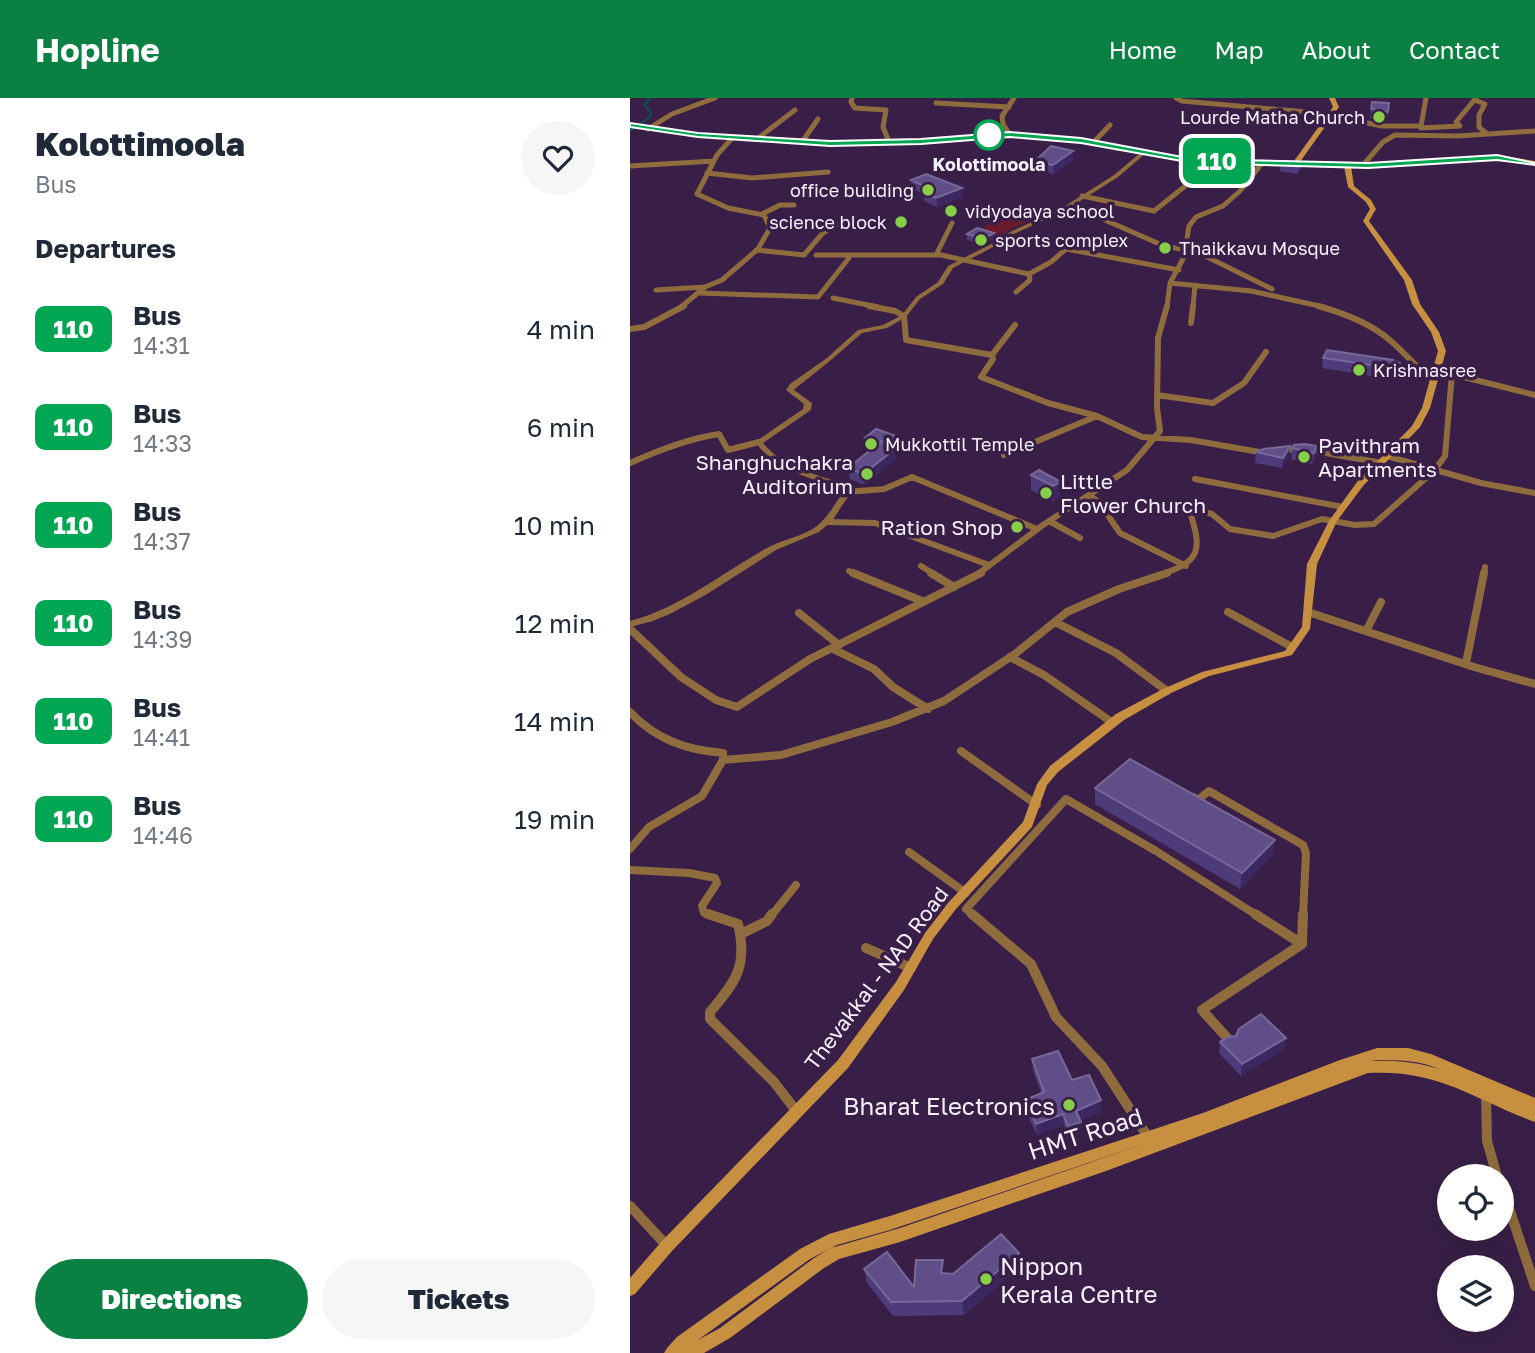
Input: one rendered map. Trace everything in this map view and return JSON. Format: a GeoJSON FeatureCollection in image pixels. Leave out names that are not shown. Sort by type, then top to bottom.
{"type":"FeatureCollection","features":[{"type":"Feature","properties":{"kind":"main road"},"geometry":{"type":"LineString","coordinates":[[1297,162],[1332,116],[1336,107],[1332,98]]}},
{"type":"Feature","properties":{"kind":"main road"},"geometry":{"type":"LineString","coordinates":[[630,125],[648,129],[802,142],[889,142],[1010,135],[1093,143],[1204,161],[1363,165],[1497,157],[1535,163]]}},
{"type":"Feature","properties":{"kind":"main road"},"geometry":{"type":"LineString","coordinates":[[1292,647],[1307,627],[1312,564],[1333,522],[1360,484],[1416,427],[1426,408],[1443,351],[1435,332],[1416,304],[1408,280],[1366,221],[1373,209],[1368,201],[1351,187],[1347,164]]}},
{"type":"Feature","properties":{"kind":"main road","name":"Thevakkal - NAD Road"},"geometry":{"type":"LineString","coordinates":[[630,1289],[667,1246],[843,1065],[952,906],[1028,824],[1037,805],[1042,784],[1054,769],[1121,717],[1167,691],[1206,674],[1287,653],[1292,647]]}},
{"type":"Feature","properties":{"kind":"main road","name":"HMT Road"},"geometry":{"type":"LineString","coordinates":[[672,1353],[682,1342],[805,1254],[834,1239],[890,1223],[1205,1118],[1345,1064],[1408,1054],[1432,1060],[1535,1104]]}},
{"type":"Feature","properties":{"kind":"main road","name":"HMT Road"},"geometry":{"type":"LineString","coordinates":[[689,1353],[725,1333],[836,1253],[1106,1165],[1388,1059],[1424,1069],[1535,1116]]}},
{"type":"Feature","properties":{"kind":"street"},"geometry":{"type":"LineString","coordinates":[[648,129],[673,114],[715,98]]}},
{"type":"Feature","properties":{"kind":"street"},"geometry":{"type":"LineString","coordinates":[[852,98],[851,102],[855,108],[886,110],[883,127],[889,142]]}},
{"type":"Feature","properties":{"kind":"street"},"geometry":{"type":"LineString","coordinates":[[1010,135],[1002,120],[1014,98]]}},
{"type":"Feature","properties":{"kind":"street"},"geometry":{"type":"LineString","coordinates":[[1176,98],[1182,102],[1332,116],[1382,126],[1460,127],[1456,122],[1459,116],[1477,100],[1485,104],[1479,115],[1479,127],[1487,134]]}},
{"type":"Feature","properties":{"kind":"street"},"geometry":{"type":"LineString","coordinates":[[1422,135],[1426,98]]}},
{"type":"Feature","properties":{"kind":"street"},"geometry":{"type":"LineString","coordinates":[[936,103],[1009,107]]}},
{"type":"Feature","properties":{"kind":"street"},"geometry":{"type":"LineString","coordinates":[[757,139],[795,110]]}},
{"type":"Feature","properties":{"kind":"street"},"geometry":{"type":"LineString","coordinates":[[802,142],[818,119]]}},
{"type":"Feature","properties":{"kind":"street"},"geometry":{"type":"LineString","coordinates":[[1093,143],[1110,125]]}},
{"type":"Feature","properties":{"kind":"street"},"geometry":{"type":"LineString","coordinates":[[1363,165],[1395,135],[1535,131]]}},
{"type":"Feature","properties":{"kind":"street"},"geometry":{"type":"LineString","coordinates":[[656,290],[705,287],[722,280],[756,250],[770,228],[768,219],[762,214],[728,208],[696,194],[714,160],[733,137]]}},
{"type":"Feature","properties":{"kind":"street"},"geometry":{"type":"LineString","coordinates":[[630,463],[665,447],[704,436],[719,434],[728,450],[759,443],[807,410],[808,403],[790,390],[860,331],[885,327],[904,316],[918,298],[940,283],[950,267],[1014,232],[1064,209],[1116,176],[1142,153]]}},
{"type":"Feature","properties":{"kind":"street"},"geometry":{"type":"LineString","coordinates":[[630,166],[714,160]]}},
{"type":"Feature","properties":{"kind":"street"},"geometry":{"type":"LineString","coordinates":[[1082,196],[1154,211],[1190,181],[1204,161]]}},
{"type":"Feature","properties":{"kind":"street"},"geometry":{"type":"LineString","coordinates":[[630,626],[678,676],[725,706],[737,708],[810,659],[975,576],[1037,529],[1127,470],[1156,439],[1160,431],[1157,395],[1158,338],[1166,312],[1170,283],[1179,270],[1186,249],[1189,226],[1196,218],[1223,206],[1240,191],[1263,162]]}},
{"type":"Feature","properties":{"kind":"street"},"geometry":{"type":"LineString","coordinates":[[707,173],[752,178],[828,172]]}},
{"type":"Feature","properties":{"kind":"street"},"geometry":{"type":"LineString","coordinates":[[762,214],[780,205],[794,205]]}},
{"type":"Feature","properties":{"kind":"street"},"geometry":{"type":"LineString","coordinates":[[756,250],[804,255],[822,234],[845,219]]}},
{"type":"Feature","properties":{"kind":"street"},"geometry":{"type":"LineString","coordinates":[[1105,220],[1164,246],[1186,249],[1280,293],[1341,313],[1377,331],[1402,348],[1416,370],[1452,374],[1535,395]]}},
{"type":"Feature","properties":{"kind":"street"},"geometry":{"type":"LineString","coordinates":[[936,255],[952,223]]}},
{"type":"Feature","properties":{"kind":"street"},"geometry":{"type":"LineString","coordinates":[[816,256],[849,258],[885,254],[936,255],[969,258],[1028,274],[1051,262],[1066,249],[1179,270]]}},
{"type":"Feature","properties":{"kind":"street"},"geometry":{"type":"LineString","coordinates":[[699,293],[818,297],[849,258]]}},
{"type":"Feature","properties":{"kind":"street"},"geometry":{"type":"LineString","coordinates":[[1016,292],[1030,280],[1028,274]]}},
{"type":"Feature","properties":{"kind":"street"},"geometry":{"type":"LineString","coordinates":[[1170,283],[1280,293]]}},
{"type":"Feature","properties":{"kind":"street"},"geometry":{"type":"LineString","coordinates":[[1191,323],[1195,285]]}},
{"type":"Feature","properties":{"kind":"street"},"geometry":{"type":"LineString","coordinates":[[630,330],[645,327],[689,303],[705,287]]}},
{"type":"Feature","properties":{"kind":"street"},"geometry":{"type":"LineString","coordinates":[[833,298],[870,304],[904,316]]}},
{"type":"Feature","properties":{"kind":"street"},"geometry":{"type":"LineString","coordinates":[[904,316],[906,340],[992,355]]}},
{"type":"Feature","properties":{"kind":"street"},"geometry":{"type":"LineString","coordinates":[[1015,325],[992,355],[993,359],[981,377],[1048,403],[1097,416],[1136,435],[1156,439],[1191,440],[1262,454],[1303,449],[1385,460],[1535,493]]}},
{"type":"Feature","properties":{"kind":"street"},"geometry":{"type":"LineString","coordinates":[[1157,395],[1213,403],[1244,383],[1266,352]]}},
{"type":"Feature","properties":{"kind":"street"},"geometry":{"type":"LineString","coordinates":[[723,760],[781,755],[928,709],[1010,657],[1067,612],[1119,589],[1186,566],[1197,551],[1198,537],[1190,512],[1194,509],[1212,514],[1230,528],[1250,534],[1273,536],[1322,519],[1374,524],[1434,471],[1445,456],[1452,374]]}},
{"type":"Feature","properties":{"kind":"street"},"geometry":{"type":"LineString","coordinates":[[1003,455],[1097,416]]}},
{"type":"Feature","properties":{"kind":"street"},"geometry":{"type":"LineString","coordinates":[[759,443],[763,449],[789,466],[846,487],[847,492]]}},
{"type":"Feature","properties":{"kind":"street"},"geometry":{"type":"LineString","coordinates":[[847,492],[884,489],[912,477],[1037,529]]}},
{"type":"Feature","properties":{"kind":"street"},"geometry":{"type":"LineString","coordinates":[[1195,479],[1343,508]]}},
{"type":"Feature","properties":{"kind":"street"},"geometry":{"type":"LineString","coordinates":[[630,626],[684,605],[751,561],[811,533],[826,522],[847,492]]}},
{"type":"Feature","properties":{"kind":"street"},"geometry":{"type":"LineString","coordinates":[[1090,496],[1099,502],[1120,533],[1186,566]]}},
{"type":"Feature","properties":{"kind":"street"},"geometry":{"type":"LineString","coordinates":[[1049,521],[1080,538]]}},
{"type":"Feature","properties":{"kind":"street"},"geometry":{"type":"LineString","coordinates":[[826,522],[874,523],[989,565]]}},
{"type":"Feature","properties":{"kind":"street"},"geometry":{"type":"LineString","coordinates":[[921,566],[954,587]]}},
{"type":"Feature","properties":{"kind":"street"},"geometry":{"type":"LineString","coordinates":[[1466,663],[1485,567]]}},
{"type":"Feature","properties":{"kind":"street"},"geometry":{"type":"LineString","coordinates":[[849,571],[922,601]]}},
{"type":"Feature","properties":{"kind":"street"},"geometry":{"type":"LineString","coordinates":[[1366,631],[1381,602]]}},
{"type":"Feature","properties":{"kind":"street"},"geometry":{"type":"LineString","coordinates":[[1228,612],[1292,647]]}},
{"type":"Feature","properties":{"kind":"street"},"geometry":{"type":"LineString","coordinates":[[1308,612],[1535,684]]}},
{"type":"Feature","properties":{"kind":"street"},"geometry":{"type":"LineString","coordinates":[[799,613],[836,647],[874,668],[893,687],[928,709]]}},
{"type":"Feature","properties":{"kind":"street"},"geometry":{"type":"LineString","coordinates":[[1055,622],[1116,653],[1167,691]]}},
{"type":"Feature","properties":{"kind":"street"},"geometry":{"type":"LineString","coordinates":[[1010,657],[1044,675],[1113,723]]}},
{"type":"Feature","properties":{"kind":"street"},"geometry":{"type":"LineString","coordinates":[[630,712],[659,738],[701,752],[723,753],[723,760],[702,796],[649,827],[630,849]]}},
{"type":"Feature","properties":{"kind":"street"},"geometry":{"type":"LineString","coordinates":[[961,751],[1037,805]]}},
{"type":"Feature","properties":{"kind":"street"},"geometry":{"type":"LineString","coordinates":[[1188,794],[1198,800],[1209,791],[1303,845],[1306,853],[1302,944]]}},
{"type":"Feature","properties":{"kind":"street"},"geometry":{"type":"LineString","coordinates":[[1148,1137],[1102,1066],[1056,1017],[1031,964],[966,909],[1066,799],[1156,850],[1302,944]]}},
{"type":"Feature","properties":{"kind":"street"},"geometry":{"type":"LineString","coordinates":[[909,852],[966,893]]}},
{"type":"Feature","properties":{"kind":"street"},"geometry":{"type":"LineString","coordinates":[[630,870],[689,873],[715,878],[717,883],[702,906],[705,913],[738,924],[744,951],[741,969],[732,986],[710,1012],[710,1019],[774,1082],[797,1112]]}},
{"type":"Feature","properties":{"kind":"street"},"geometry":{"type":"LineString","coordinates":[[741,934],[766,920],[796,885]]}},
{"type":"Feature","properties":{"kind":"street"},"geometry":{"type":"LineString","coordinates":[[1230,1041],[1202,1010],[1302,944]]}},
{"type":"Feature","properties":{"kind":"street"},"geometry":{"type":"LineString","coordinates":[[866,947],[911,968]]}},
{"type":"Feature","properties":{"kind":"street"},"geometry":{"type":"LineString","coordinates":[[1486,1094],[1486,1141],[1493,1164]]}},
{"type":"Feature","properties":{"kind":"street"},"geometry":{"type":"LineString","coordinates":[[630,1206],[667,1246]]}},
{"type":"Feature","properties":{"kind":"street"},"geometry":{"type":"LineString","coordinates":[[1514,1223],[1535,1286]]}},
{"type":"Feature","properties":{"kind":"shaded area"},"geometry":{"type":"Polygon","coordinates":[[[1025,205],[1047,212],[997,236],[978,230],[1025,205]]]}},
{"type":"Feature","properties":{"kind":"building"},"geometry":{"type":"Polygon","coordinates":[[[1372,102],[1389,103],[1388,112],[1371,109],[1372,102]]]}},
{"type":"Feature","properties":{"kind":"building"},"geometry":{"type":"Polygon","coordinates":[[[1051,146],[1073,151],[1053,165],[1035,161],[1051,146]]]}},
{"type":"Feature","properties":{"kind":"building"},"geometry":{"type":"Polygon","coordinates":[[[1285,161],[1303,162],[1299,167],[1281,164],[1285,161]]]}},
{"type":"Feature","properties":{"kind":"building"},"geometry":{"type":"Polygon","coordinates":[[[926,174],[962,188],[936,198],[924,192],[931,189],[911,180],[926,174]]]}},
{"type":"Feature","properties":{"kind":"building"},"geometry":{"type":"Polygon","coordinates":[[[977,228],[994,233],[983,239],[967,234],[977,228]]]}},
{"type":"Feature","properties":{"kind":"building"},"geometry":{"type":"Polygon","coordinates":[[[1327,350],[1393,360],[1400,363],[1399,369],[1323,358],[1327,350]]]}},
{"type":"Feature","properties":{"kind":"building"},"geometry":{"type":"Polygon","coordinates":[[[876,429],[896,436],[886,443],[865,438],[876,429]]]}},
{"type":"Feature","properties":{"kind":"building"},"geometry":{"type":"Polygon","coordinates":[[[882,441],[895,449],[863,474],[848,468],[882,441]]]}},
{"type":"Feature","properties":{"kind":"building"},"geometry":{"type":"Polygon","coordinates":[[[1294,445],[1317,446],[1314,453],[1292,448],[1294,445]]]}},
{"type":"Feature","properties":{"kind":"building"},"geometry":{"type":"Polygon","coordinates":[[[1290,446],[1283,458],[1256,452],[1264,449],[1290,446]]]}},
{"type":"Feature","properties":{"kind":"building"},"geometry":{"type":"Polygon","coordinates":[[[1039,470],[1061,482],[1053,486],[1031,475],[1039,470]]]}},
{"type":"Feature","properties":{"kind":"building"},"geometry":{"type":"Polygon","coordinates":[[[1130,759],[1275,840],[1242,873],[1095,788],[1130,759]]]}},
{"type":"Feature","properties":{"kind":"building"},"geometry":{"type":"Polygon","coordinates":[[[1261,1014],[1286,1038],[1242,1064],[1220,1042],[1236,1036],[1239,1029],[1261,1014]]]}},
{"type":"Feature","properties":{"kind":"building","name":"Bharat Electronics"},"geometry":{"type":"Polygon","coordinates":[[[1058,1051],[1072,1080],[1089,1075],[1101,1100],[1076,1111],[1081,1122],[1068,1127],[1063,1114],[1036,1124],[1025,1100],[1044,1092],[1032,1059],[1058,1051]]]}},
{"type":"Feature","properties":{"kind":"building"},"geometry":{"type":"Polygon","coordinates":[[[1001,1234],[1019,1253],[962,1301],[891,1302],[864,1269],[887,1252],[914,1287],[916,1260],[943,1260],[941,1273],[953,1274],[1001,1234]]]}},
{"type":"Feature","properties":{"kind":"waterway"},"geometry":{"type":"LineString","coordinates":[[638,125],[650,117],[651,112],[644,105],[651,98]]}},
{"type":"Feature","properties":{"kind":"bus line","name":"110"},"geometry":{"type":"LineString","coordinates":[[630,125],[698,135],[830,144],[921,142],[992,134],[1010,135],[1081,141],[1193,161],[1368,165],[1497,157],[1535,163]]}},
{"type":"Feature","properties":{"kind":"place","name":"Lourde Matha Church"},"geometry":{"type":"Point","coordinates":[1379,117]}},
{"type":"Feature","properties":{"kind":"place","name":"Kolottimoola"},"geometry":{"type":"Point","coordinates":[989,135]}},
{"type":"Feature","properties":{"kind":"place","name":"office building"},"geometry":{"type":"Point","coordinates":[928,190]}},
{"type":"Feature","properties":{"kind":"place","name":"vidyodaya school"},"geometry":{"type":"Point","coordinates":[951,211]}},
{"type":"Feature","properties":{"kind":"place","name":"science block"},"geometry":{"type":"Point","coordinates":[901,222]}},
{"type":"Feature","properties":{"kind":"place","name":"sports complex"},"geometry":{"type":"Point","coordinates":[981,240]}},
{"type":"Feature","properties":{"kind":"place","name":"Thaikkavu Mosque"},"geometry":{"type":"Point","coordinates":[1165,248]}},
{"type":"Feature","properties":{"kind":"place","name":"Krishnasree"},"geometry":{"type":"Point","coordinates":[1359,370]}},
{"type":"Feature","properties":{"kind":"place","name":"Mukkottil Temple"},"geometry":{"type":"Point","coordinates":[871,444]}},
{"type":"Feature","properties":{"kind":"place","name":"Pavithram Apartments"},"geometry":{"type":"Point","coordinates":[1304,457]}},
{"type":"Feature","properties":{"kind":"place","name":"Shanghuchakra Auditorium"},"geometry":{"type":"Point","coordinates":[867,474]}},
{"type":"Feature","properties":{"kind":"place","name":"Little Flower Church"},"geometry":{"type":"Point","coordinates":[1046,493]}},
{"type":"Feature","properties":{"kind":"place","name":"Ration Shop"},"geometry":{"type":"Point","coordinates":[1017,527]}},
{"type":"Feature","properties":{"kind":"place","name":"Bharat Electronics"},"geometry":{"type":"Point","coordinates":[1069,1105]}},
{"type":"Feature","properties":{"kind":"place","name":"Nippon Kerala Centre"},"geometry":{"type":"Point","coordinates":[986,1279]}}]}
